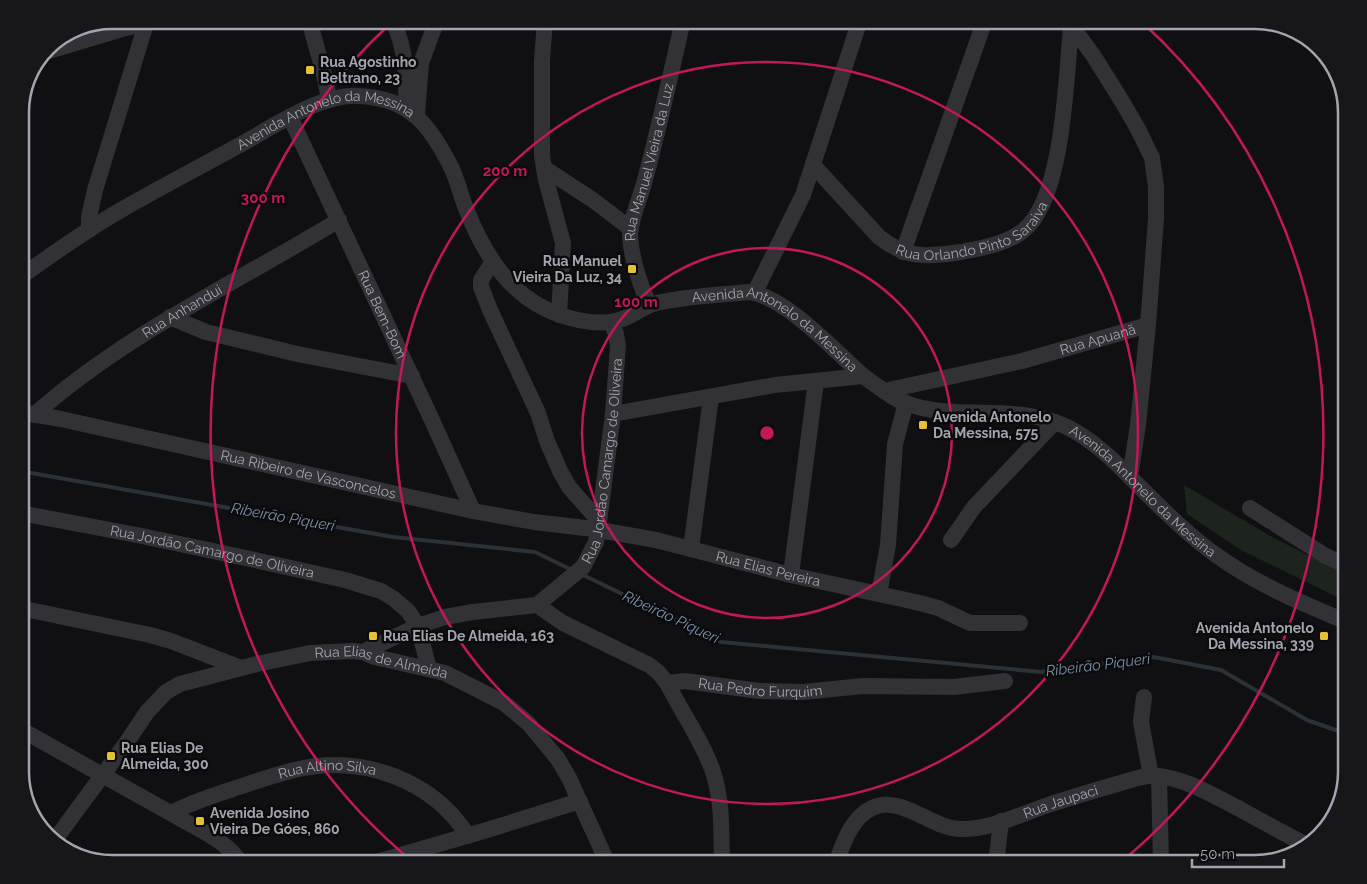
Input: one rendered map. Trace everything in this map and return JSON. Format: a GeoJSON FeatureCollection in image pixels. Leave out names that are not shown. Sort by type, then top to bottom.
{"type":"FeatureCollection","features":[{"type":"Feature","properties":{"kind":"street"},"geometry":{"type":"LineString","coordinates":[[60,47],[122,29]]}},
{"type":"Feature","properties":{"kind":"street"},"geometry":{"type":"LineString","coordinates":[[89,230],[89,217],[95,190],[151,29]]}},
{"type":"Feature","properties":{"kind":"street"},"geometry":{"type":"LineString","coordinates":[[312,29],[329,99]]}},
{"type":"Feature","properties":{"kind":"street"},"geometry":{"type":"LineString","coordinates":[[397,29],[405,59],[411,111]]}},
{"type":"Feature","properties":{"kind":"street"},"geometry":{"type":"LineString","coordinates":[[411,111],[421,64],[434,29]]}},
{"type":"Feature","properties":{"kind":"street"},"geometry":{"type":"LineString","coordinates":[[544,29],[542,61],[542,156],[546,180],[563,243],[559,314]]}},
{"type":"Feature","properties":{"kind":"street","name":"Rua Manuel Vieira da Luz"},"geometry":{"type":"LineString","coordinates":[[649,305],[640,282],[632,251],[630,228],[643,190],[664,109],[681,29]]}},
{"type":"Feature","properties":{"kind":"street"},"geometry":{"type":"LineString","coordinates":[[755,292],[803,195],[857,29]]}},
{"type":"Feature","properties":{"kind":"street"},"geometry":{"type":"LineString","coordinates":[[903,252],[981,29]]}},
{"type":"Feature","properties":{"kind":"street","name":"Rua Orlando Pinto Saraiva"},"geometry":{"type":"LineString","coordinates":[[813,165],[879,237],[887,244],[903,252],[915,255],[940,255],[994,245],[1016,235],[1034,219],[1041,206],[1050,183],[1059,149],[1069,29]]}},
{"type":"Feature","properties":{"kind":"street","name":"Rua Apuanã"},"geometry":{"type":"LineString","coordinates":[[884,391],[1022,361],[1148,325],[1156,219],[1156,187],[1152,158],[1140,130],[1093,55],[1074,29]]}},
{"type":"Feature","properties":{"kind":"street","name":"Avenida Antonelo da Messina"},"geometry":{"type":"LineString","coordinates":[[29,271],[89,230],[138,200],[290,117],[329,99],[359,96],[386,101],[411,111],[435,138],[453,171],[467,211],[485,251],[492,262],[517,289],[532,301],[559,314],[584,320],[611,322],[630,316],[649,305],[671,300],[755,292],[770,298],[789,310],[863,376],[884,391],[906,403],[937,409],[1017,413],[1055,422],[1071,429],[1113,459],[1160,506],[1215,554],[1263,584],[1338,618]]}},
{"type":"Feature","properties":{"kind":"street","name":"Rua Bem-Bom"},"geometry":{"type":"LineString","coordinates":[[290,117],[412,376],[473,511]]}},
{"type":"Feature","properties":{"kind":"street"},"geometry":{"type":"LineString","coordinates":[[544,168],[594,200],[630,228]]}},
{"type":"Feature","properties":{"kind":"street","name":"Rua Anhandui"},"geometry":{"type":"LineString","coordinates":[[29,412],[170,317],[339,220]]}},
{"type":"Feature","properties":{"kind":"street"},"geometry":{"type":"LineString","coordinates":[[492,262],[481,280],[481,287],[490,310],[538,414],[568,487],[599,526]]}},
{"type":"Feature","properties":{"kind":"street"},"geometry":{"type":"LineString","coordinates":[[170,317],[206,332],[297,354],[412,376]]}},
{"type":"Feature","properties":{"kind":"street","name":"Rua Jordão Camargo de Oliveira"},"geometry":{"type":"LineString","coordinates":[[542,601],[583,567],[596,542],[613,414],[618,346],[611,322]]}},
{"type":"Feature","properties":{"kind":"street"},"geometry":{"type":"LineString","coordinates":[[1130,477],[1148,325]]}},
{"type":"Feature","properties":{"kind":"street"},"geometry":{"type":"LineString","coordinates":[[613,414],[775,385],[863,376]]}},
{"type":"Feature","properties":{"kind":"street"},"geometry":{"type":"LineString","coordinates":[[791,575],[816,381]]}},
{"type":"Feature","properties":{"kind":"street"},"geometry":{"type":"LineString","coordinates":[[691,549],[711,397]]}},
{"type":"Feature","properties":{"kind":"street"},"geometry":{"type":"LineString","coordinates":[[878,594],[888,545],[895,444],[906,403]]}},
{"type":"Feature","properties":{"kind":"street","name":"Rua Ribeiro de Vasconcelos"},"geometry":{"type":"LineString","coordinates":[[29,413],[473,511],[534,522],[599,526]]}},
{"type":"Feature","properties":{"kind":"street"},"geometry":{"type":"LineString","coordinates":[[952,540],[974,507],[1055,422]]}},
{"type":"Feature","properties":{"kind":"street"},"geometry":{"type":"LineString","coordinates":[[1250,508],[1324,555],[1338,562]]}},
{"type":"Feature","properties":{"kind":"street","name":"Rua Jordão Camargo de Oliveira"},"geometry":{"type":"LineString","coordinates":[[29,515],[142,536],[345,580],[380,591],[394,599],[408,612],[418,626],[429,669]]}},
{"type":"Feature","properties":{"kind":"street","name":"Rua Elias Pereira"},"geometry":{"type":"LineString","coordinates":[[599,526],[791,575],[938,608],[970,623],[1020,623]]}},
{"type":"Feature","properties":{"kind":"street"},"geometry":{"type":"LineString","coordinates":[[363,652],[418,626],[445,616],[542,601],[563,624],[649,665],[667,683],[713,771],[718,790],[722,855]]}},
{"type":"Feature","properties":{"kind":"street"},"geometry":{"type":"LineString","coordinates":[[29,610],[150,635],[171,641],[241,668]]}},
{"type":"Feature","properties":{"kind":"street","name":"Rua Elias de Almeida"},"geometry":{"type":"LineString","coordinates":[[58,835],[147,712],[166,692],[180,684],[310,653],[363,652],[445,673],[504,703],[528,724],[558,759],[580,801],[604,855]]}},
{"type":"Feature","properties":{"kind":"street","name":"Rua Pedro Furquim"},"geometry":{"type":"LineString","coordinates":[[667,683],[685,681],[732,689],[793,692],[863,686],[954,687],[1005,681]]}},
{"type":"Feature","properties":{"kind":"street"},"geometry":{"type":"LineString","coordinates":[[1144,697],[1141,722],[1155,776],[1160,855]]}},
{"type":"Feature","properties":{"kind":"street"},"geometry":{"type":"LineString","coordinates":[[29,735],[224,844],[236,855]]}},
{"type":"Feature","properties":{"kind":"street","name":"Rua Altino Silva"},"geometry":{"type":"LineString","coordinates":[[170,813],[196,800],[300,769],[329,765],[355,766],[399,777],[427,792],[458,820],[468,836]]}},
{"type":"Feature","properties":{"kind":"street","name":"Rua Jaupaci"},"geometry":{"type":"LineString","coordinates":[[839,855],[844,841],[853,826],[862,815],[872,808],[882,806],[906,809],[943,826],[960,829],[1001,821],[1063,800],[1155,776],[1184,782],[1201,789],[1300,842]]}},
{"type":"Feature","properties":{"kind":"street"},"geometry":{"type":"LineString","coordinates":[[402,855],[580,801]]}},
{"type":"Feature","properties":{"kind":"street"},"geometry":{"type":"LineString","coordinates":[[997,855],[1001,821]]}},
{"type":"Feature","properties":{"kind":"shaded area"},"geometry":{"type":"Polygon","coordinates":[[[1184,485],[1272,537],[1338,570],[1338,598],[1241,550],[1187,514],[1184,485]]]}},
{"type":"Feature","properties":{"kind":"waterway","name":"Ribeirão Piqueri"},"geometry":{"type":"LineString","coordinates":[[29,473],[393,537],[535,552],[572,570]]}},
{"type":"Feature","properties":{"kind":"waterway","name":"Ribeirão Piqueri"},"geometry":{"type":"LineString","coordinates":[[581,574],[721,642],[1041,672],[1154,657],[1221,670],[1307,720],[1338,731]]}},
{"type":"Feature","properties":{"kind":"place","name":"Rua Agostinho Beltrano, 23"},"geometry":{"type":"Point","coordinates":[310,70]}},
{"type":"Feature","properties":{"kind":"place","name":"Rua Manuel Vieira Da Luz, 34"},"geometry":{"type":"Point","coordinates":[632,269]}},
{"type":"Feature","properties":{"kind":"place","name":"Avenida Antonelo Da Messina, 575"},"geometry":{"type":"Point","coordinates":[923,425]}},
{"type":"Feature","properties":{"kind":"place","name":"Rua Elias De Almeida, 163"},"geometry":{"type":"Point","coordinates":[373,636]}},
{"type":"Feature","properties":{"kind":"place","name":"Avenida Antonelo Da Messina, 339"},"geometry":{"type":"Point","coordinates":[1324,636]}},
{"type":"Feature","properties":{"kind":"place","name":"Rua Elias De Almeida, 300"},"geometry":{"type":"Point","coordinates":[111,756]}},
{"type":"Feature","properties":{"kind":"place","name":"Avenida Josino Vieira De Góes, 860"},"geometry":{"type":"Point","coordinates":[200,821]}}]}
